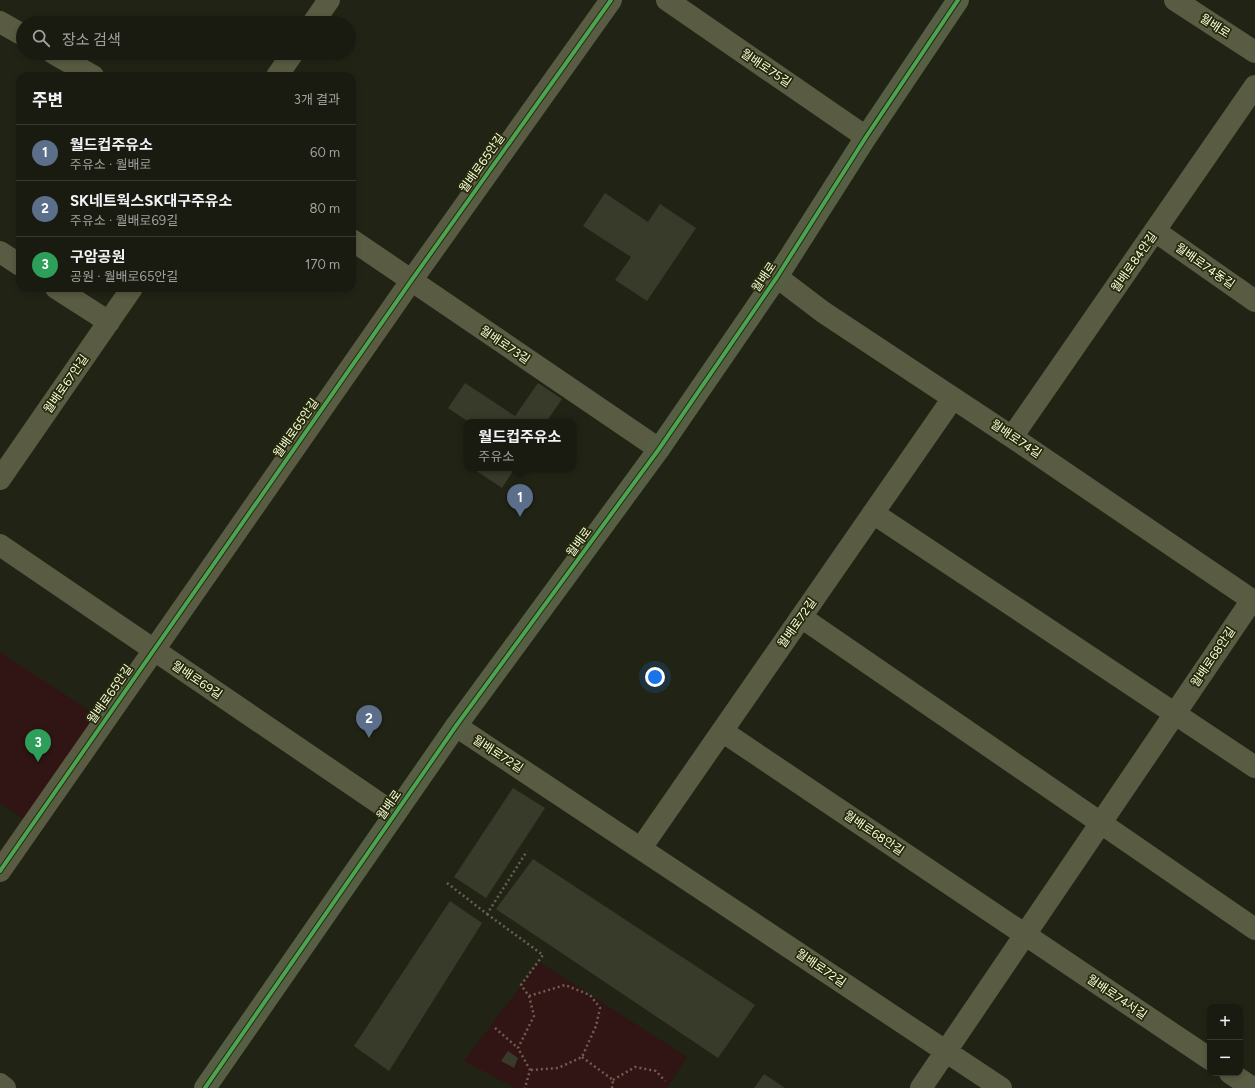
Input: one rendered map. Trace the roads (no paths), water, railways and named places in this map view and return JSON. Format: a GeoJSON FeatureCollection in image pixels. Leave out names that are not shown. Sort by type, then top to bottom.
{"type":"FeatureCollection","features":[{"type":"Feature","properties":{"kind":"main road","name":"월배로"},"geometry":{"type":"LineString","coordinates":[[205,1088],[456,726],[659,449],[777,277],[866,137],[958,0]]}},
{"type":"Feature","properties":{"kind":"street"},"geometry":{"type":"LineString","coordinates":[[318,16],[329,0]]}},
{"type":"Feature","properties":{"kind":"street","name":"월배로65안길"},"geometry":{"type":"LineString","coordinates":[[0,871],[411,281],[611,0]]}},
{"type":"Feature","properties":{"kind":"street","name":"월배로75길"},"geometry":{"type":"LineString","coordinates":[[666,0],[866,137]]}},
{"type":"Feature","properties":{"kind":"street","name":"월배로"},"geometry":{"type":"LineString","coordinates":[[1175,0],[1255,52]]}},
{"type":"Feature","properties":{"kind":"street"},"geometry":{"type":"LineString","coordinates":[[0,22],[16,31]]}},
{"type":"Feature","properties":{"kind":"street"},"geometry":{"type":"LineString","coordinates":[[65,60],[86,72]]}},
{"type":"Feature","properties":{"kind":"street"},"geometry":{"type":"LineString","coordinates":[[280,72],[288,60]]}},
{"type":"Feature","properties":{"kind":"street","name":"월배로84안길"},"geometry":{"type":"LineString","coordinates":[[1012,437],[1255,86]]}},
{"type":"Feature","properties":{"kind":"street","name":"월배로74동길"},"geometry":{"type":"LineString","coordinates":[[1155,231],[1255,301]]}},
{"type":"Feature","properties":{"kind":"street","name":"월배로73길"},"geometry":{"type":"LineString","coordinates":[[356,243],[659,449]]}},
{"type":"Feature","properties":{"kind":"street"},"geometry":{"type":"LineString","coordinates":[[0,252],[16,262]]}},
{"type":"Feature","properties":{"kind":"street","name":"월배로74길"},"geometry":{"type":"LineString","coordinates":[[777,277],[823,312],[1012,437],[1254,601]]}},
{"type":"Feature","properties":{"kind":"street"},"geometry":{"type":"LineString","coordinates":[[62,292],[109,322]]}},
{"type":"Feature","properties":{"kind":"street","name":"월배로67안길"},"geometry":{"type":"LineString","coordinates":[[0,479],[129,292]]}},
{"type":"Feature","properties":{"kind":"street","name":"월배로72길"},"geometry":{"type":"LineString","coordinates":[[641,848],[953,398]]}},
{"type":"Feature","properties":{"kind":"street"},"geometry":{"type":"LineString","coordinates":[[873,513],[1255,767]]}},
{"type":"Feature","properties":{"kind":"street","name":"월배로69길"},"geometry":{"type":"LineString","coordinates":[[0,545],[395,814]]}},
{"type":"Feature","properties":{"kind":"street","name":"월배로68안길"},"geometry":{"type":"LineString","coordinates":[[921,1088],[1175,713],[1254,601]]}},
{"type":"Feature","properties":{"kind":"street"},"geometry":{"type":"LineString","coordinates":[[801,617],[1255,929]]}},
{"type":"Feature","properties":{"kind":"street","name":"월배로72길"},"geometry":{"type":"LineString","coordinates":[[456,726],[1001,1088]]}},
{"type":"Feature","properties":{"kind":"street","name":"월배로68안길"},"geometry":{"type":"LineString","coordinates":[[722,731],[1025,935]]}},
{"type":"Feature","properties":{"kind":"street","name":"월배로74서길"},"geometry":{"type":"LineString","coordinates":[[1025,935],[1207,1058]]}},
{"type":"Feature","properties":{"kind":"street"},"geometry":{"type":"LineString","coordinates":[[1234,1076],[1252,1088]]}},
{"type":"Feature","properties":{"kind":"street"},"geometry":{"type":"LineString","coordinates":[[0,1084],[5,1088]]}},
{"type":"Feature","properties":{"kind":"place","name":"월드컵주유소"},"geometry":{"type":"Point","coordinates":[520,517]}},
{"type":"Feature","properties":{"kind":"place","name":"SK네트웍스SK대구주유소"},"geometry":{"type":"Point","coordinates":[369,738]}},
{"type":"Feature","properties":{"kind":"place","name":"구암공원"},"geometry":{"type":"Point","coordinates":[38,762]}}]}
